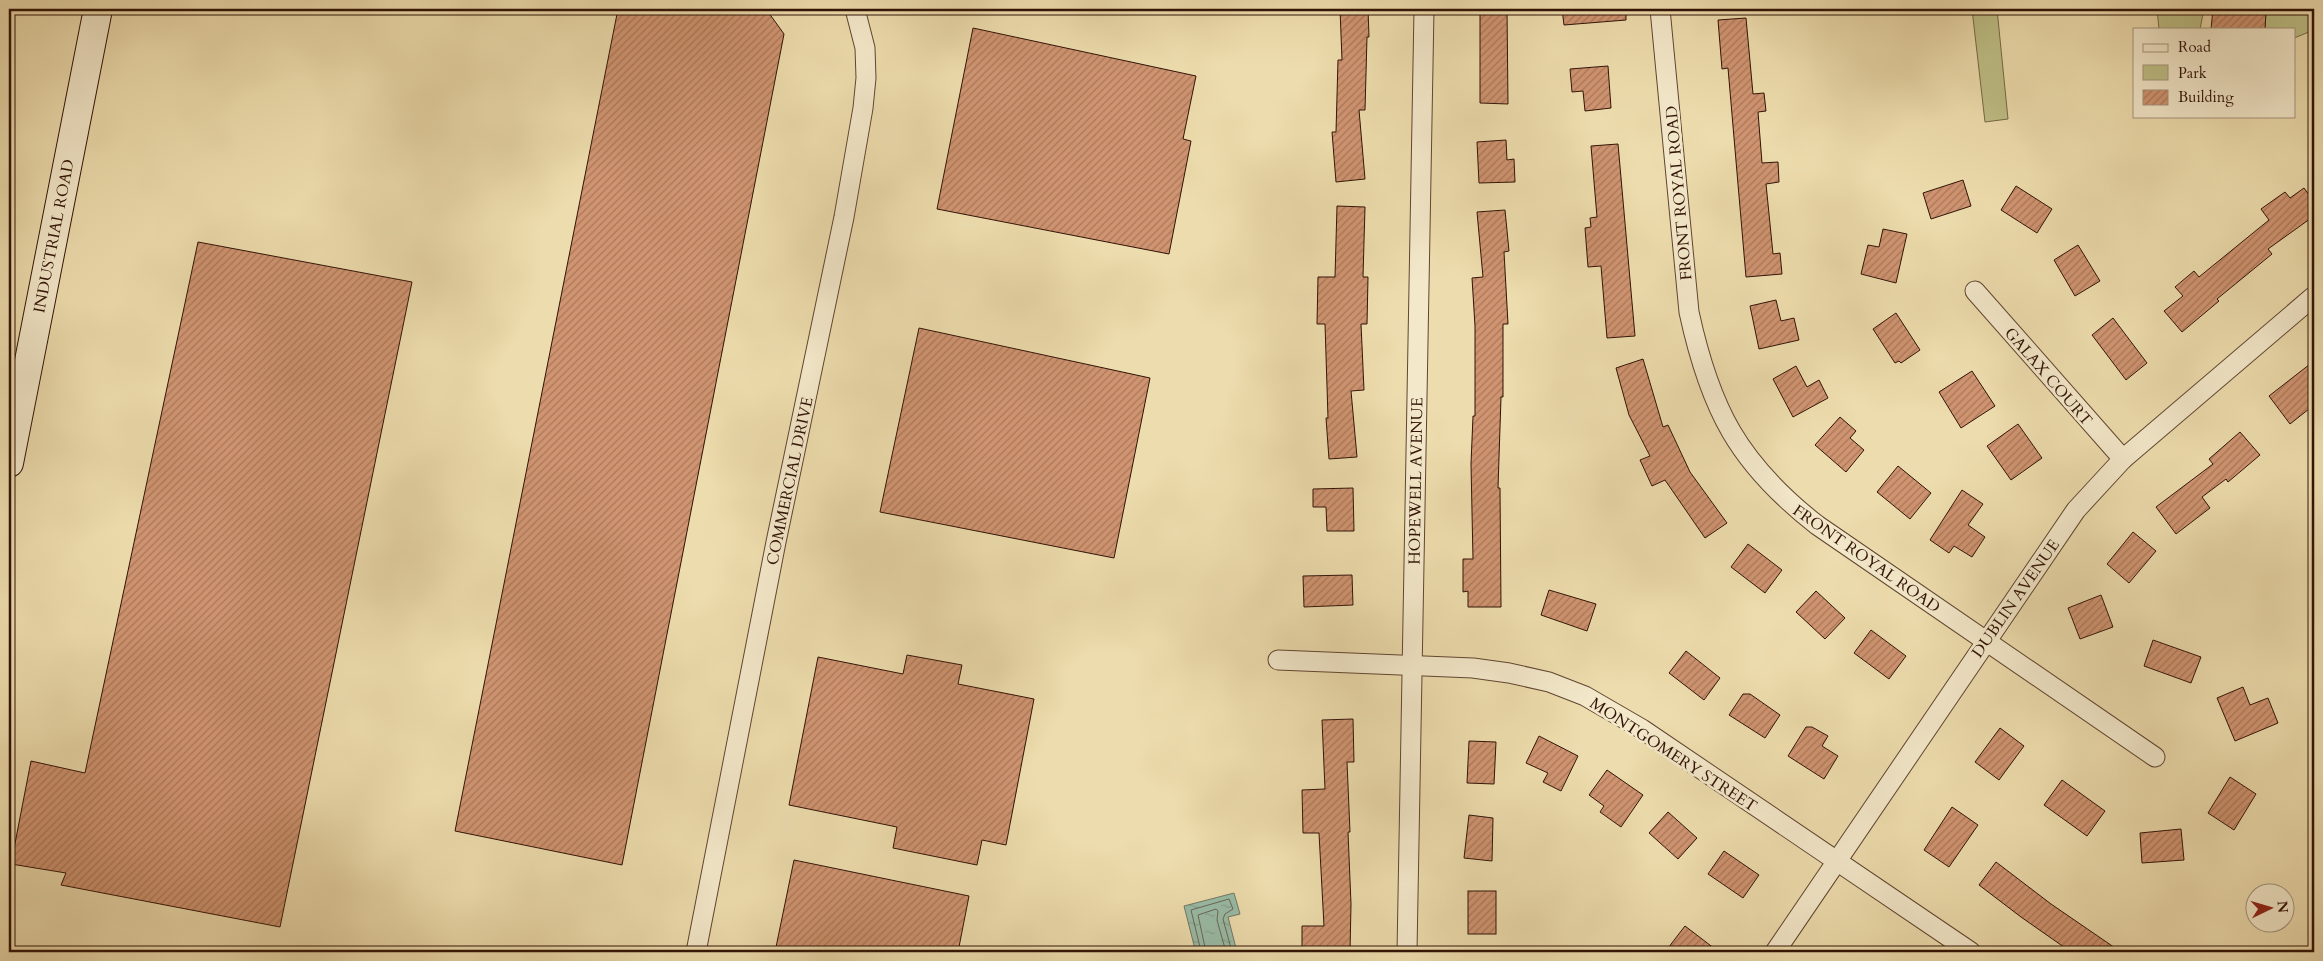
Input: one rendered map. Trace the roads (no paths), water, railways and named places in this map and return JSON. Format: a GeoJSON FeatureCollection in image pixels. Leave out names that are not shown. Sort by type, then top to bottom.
{"type":"FeatureCollection","features":[{"type":"Feature","properties":{"kind":"street","name":"INDUSTRIAL ROAD"},"geometry":{"type":"LineString","coordinates":[[9,463],[98,9]]}},
{"type":"Feature","properties":{"kind":"street","name":"COMMERCIAL DRIVE"},"geometry":{"type":"LineString","coordinates":[[696,952],[778,533],[844,217],[863,108],[866,78],[865,48],[855,9]]}},
{"type":"Feature","properties":{"kind":"street","name":"HOPEWELL AVENUE"},"geometry":{"type":"LineString","coordinates":[[1407,952],[1424,9]]}},
{"type":"Feature","properties":{"kind":"street","name":"FRONT ROYAL ROAD"},"geometry":{"type":"LineString","coordinates":[[1660,9],[1689,312],[1699,358],[1717,406],[1731,433],[1750,460],[1793,506],[1817,525],[2155,757]]}},
{"type":"Feature","properties":{"kind":"street","name":"GALAX COURT"},"geometry":{"type":"LineString","coordinates":[[1975,291],[2124,459]]}},
{"type":"Feature","properties":{"kind":"street","name":"DUBLIN AVENUE"},"geometry":{"type":"LineString","coordinates":[[1775,952],[2076,510],[2124,459],[2314,296]]}},
{"type":"Feature","properties":{"kind":"street","name":"MONTGOMERY STREET"},"geometry":{"type":"LineString","coordinates":[[1278,660],[1473,668],[1509,673],[1549,682],[1585,696],[1642,729],[1972,952]]}},
{"type":"Feature","properties":{"kind":"water"},"geometry":{"type":"Polygon","coordinates":[[[1234,893],[1240,914],[1228,917],[1237,952],[1185,952],[1195,949],[1184,906],[1234,893]]]}}]}
